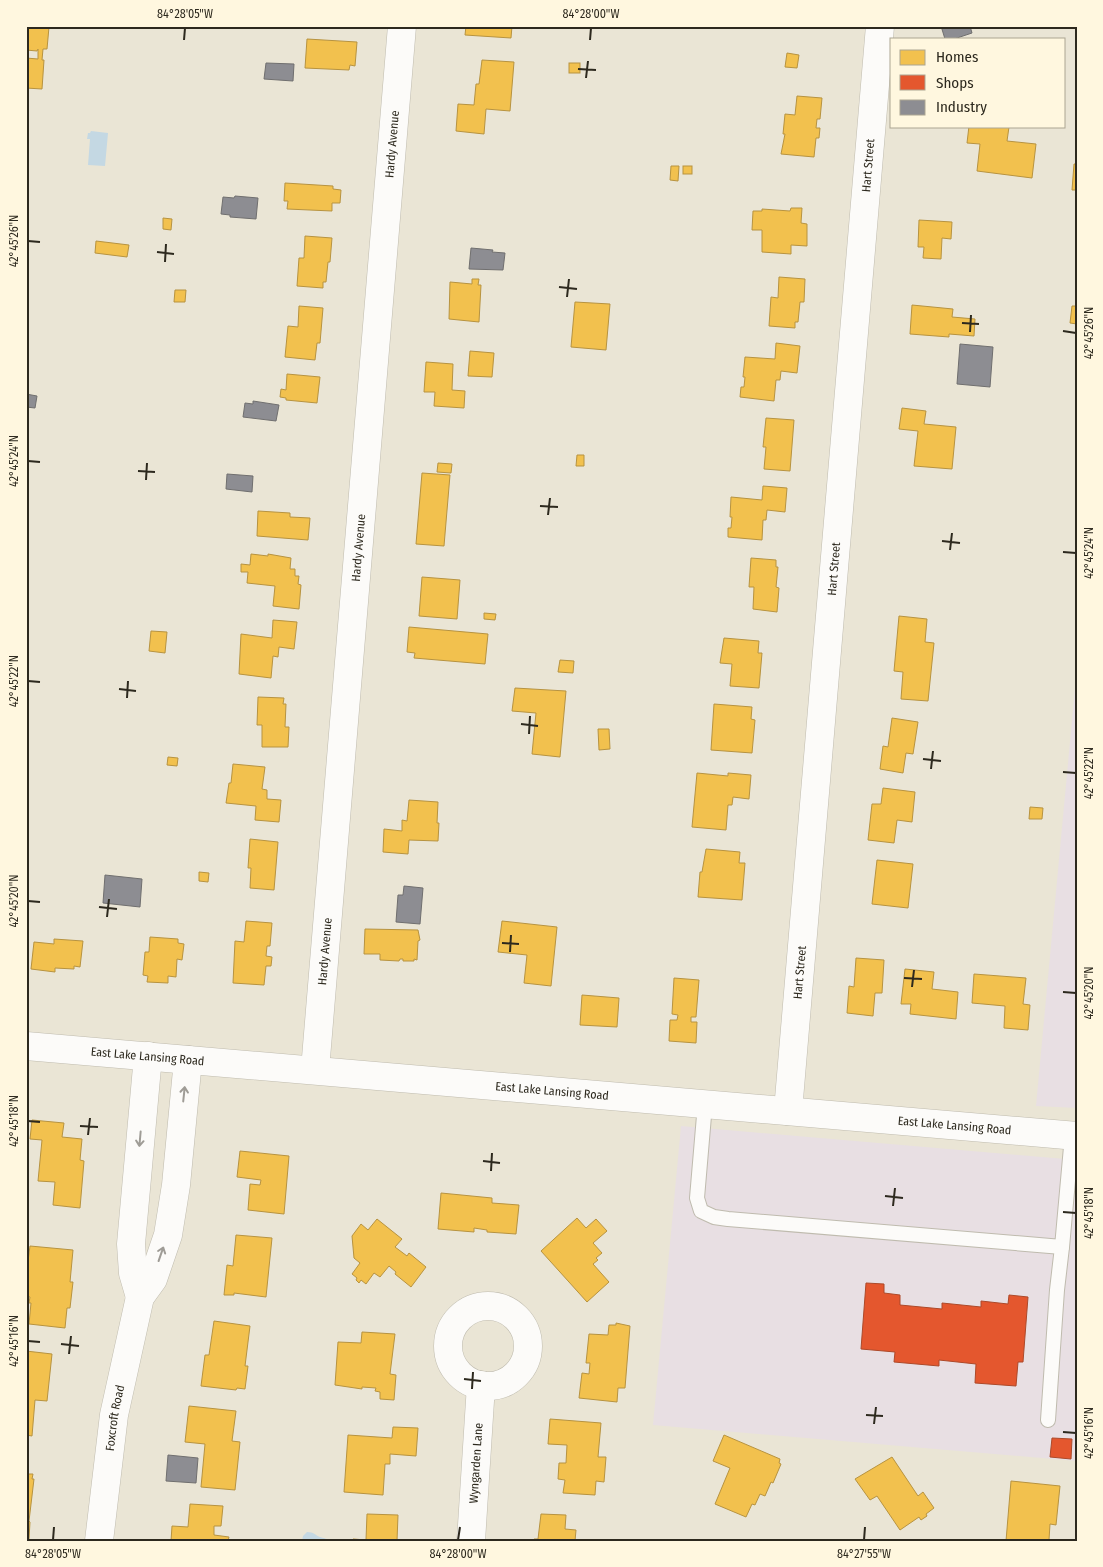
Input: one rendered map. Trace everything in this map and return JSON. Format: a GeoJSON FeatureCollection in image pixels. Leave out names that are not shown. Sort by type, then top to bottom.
{"type":"FeatureCollection","features":[{"type":"Feature","properties":{"kind":"street","name":"Hardy Avenue"},"geometry":{"type":"LineString","coordinates":[[315,1070],[402,26]]}},
{"type":"Feature","properties":{"kind":"street","name":"Hart Street"},"geometry":{"type":"LineString","coordinates":[[788,1111],[880,26]]}},
{"type":"Feature","properties":{"kind":"street","name":"East Lake Lansing Road"},"geometry":{"type":"LineString","coordinates":[[26,1046],[1074,1136]]}},
{"type":"Feature","properties":{"kind":"street","name":"Foxcroft Road"},"geometry":{"type":"LineString","coordinates":[[140,1298],[133,1274],[131,1244],[148,1056]]}},
{"type":"Feature","properties":{"kind":"street","name":"Foxcroft Road"},"geometry":{"type":"LineString","coordinates":[[99,1541],[114,1415],[140,1298],[153,1279],[168,1235],[176,1185],[188,1060]]}},
{"type":"Feature","properties":{"kind":"street","name":"Wyngarden Lane"},"geometry":{"type":"LineString","coordinates":[[471,1541],[481,1386]]}},
{"type":"Feature","properties":{"kind":"lane"},"geometry":{"type":"LineString","coordinates":[[706,1104],[697,1198],[700,1211],[714,1217],[1062,1247]]}},
{"type":"Feature","properties":{"kind":"lane"},"geometry":{"type":"LineString","coordinates":[[1048,1420],[1057,1290],[1074,1136]]}},
{"type":"Feature","properties":{"kind":"shaded area"},"geometry":{"type":"Polygon","coordinates":[[[1077,667],[1077,1108],[1036,1106],[1077,667]]]}},
{"type":"Feature","properties":{"kind":"shaded area"},"geometry":{"type":"Polygon","coordinates":[[[681,1126],[1077,1160],[1077,1461],[653,1425],[681,1126]]]}},
{"type":"Feature","properties":{"kind":"water"},"geometry":{"type":"Polygon","coordinates":[[[91,131],[108,133],[105,166],[88,165],[90,139],[87,139],[88,133],[91,131]]]}},
{"type":"Feature","properties":{"kind":"water"},"geometry":{"type":"Polygon","coordinates":[[[307,1532],[330,1541],[302,1541],[303,1536],[307,1532]]]}},
{"type":"Feature","properties":{"kind":"building: Homes"},"geometry":{"type":"Polygon","coordinates":[[[26,26],[49,27],[47,49],[43,49],[42,89],[26,88],[26,58],[38,59],[38,49],[37,51],[26,50],[26,26]]]}},
{"type":"Feature","properties":{"kind":"building: Homes"},"geometry":{"type":"Polygon","coordinates":[[[466,26],[512,26],[511,38],[465,35],[466,26]]]}},
{"type":"Feature","properties":{"kind":"building: Homes"},"geometry":{"type":"Polygon","coordinates":[[[307,39],[357,42],[355,66],[350,65],[349,70],[305,68],[307,39]]]}},
{"type":"Feature","properties":{"kind":"building: Homes"},"geometry":{"type":"Polygon","coordinates":[[[787,53],[799,55],[797,68],[785,67],[787,53]]]}},
{"type":"Feature","properties":{"kind":"building: Homes"},"geometry":{"type":"Polygon","coordinates":[[[482,60],[514,62],[510,111],[486,109],[484,134],[456,131],[458,104],[474,105],[476,84],[479,84],[482,60]]]}},
{"type":"Feature","properties":{"kind":"building: Homes"},"geometry":{"type":"Polygon","coordinates":[[[569,63],[580,63],[580,73],[569,73],[569,63]]]}},
{"type":"Feature","properties":{"kind":"building: Homes"},"geometry":{"type":"Polygon","coordinates":[[[797,96],[822,98],[820,119],[817,119],[816,128],[820,128],[819,138],[816,138],[814,157],[781,154],[785,134],[783,134],[785,114],[795,115],[797,96]]]}},
{"type":"Feature","properties":{"kind":"building: Homes"},"geometry":{"type":"Polygon","coordinates":[[[26,126],[28,126],[26,152],[26,126]]]}},
{"type":"Feature","properties":{"kind":"building: Homes"},"geometry":{"type":"Polygon","coordinates":[[[969,128],[1009,128],[1007,141],[1036,144],[1032,178],[977,171],[980,144],[967,143],[969,128]]]}},
{"type":"Feature","properties":{"kind":"building: Homes"},"geometry":{"type":"Polygon","coordinates":[[[1074,164],[1077,164],[1077,190],[1072,190],[1074,164]]]}},
{"type":"Feature","properties":{"kind":"building: Homes"},"geometry":{"type":"Polygon","coordinates":[[[671,166],[679,166],[678,181],[670,180],[671,166]]]}},
{"type":"Feature","properties":{"kind":"building: Homes"},"geometry":{"type":"Polygon","coordinates":[[[683,166],[692,166],[692,174],[683,174],[683,166]]]}},
{"type":"Feature","properties":{"kind":"building: Homes"},"geometry":{"type":"Polygon","coordinates":[[[285,183],[333,186],[333,189],[341,190],[340,203],[332,203],[332,211],[287,209],[288,201],[284,201],[285,183]]]}},
{"type":"Feature","properties":{"kind":"building: Homes"},"geometry":{"type":"Polygon","coordinates":[[[791,208],[802,208],[801,223],[807,224],[807,246],[791,245],[791,254],[762,252],[762,230],[752,230],[753,211],[762,211],[762,209],[790,211],[791,208]]]}},
{"type":"Feature","properties":{"kind":"building: Homes"},"geometry":{"type":"Polygon","coordinates":[[[163,218],[172,219],[171,230],[163,229],[163,218]]]}},
{"type":"Feature","properties":{"kind":"building: Homes"},"geometry":{"type":"Polygon","coordinates":[[[919,220],[952,222],[951,239],[942,238],[941,259],[923,258],[924,247],[918,247],[919,220]]]}},
{"type":"Feature","properties":{"kind":"building: Homes"},"geometry":{"type":"Polygon","coordinates":[[[305,236],[332,238],[330,262],[328,262],[326,282],[323,282],[323,288],[297,286],[299,258],[304,258],[305,236]]]}},
{"type":"Feature","properties":{"kind":"building: Homes"},"geometry":{"type":"Polygon","coordinates":[[[96,241],[129,245],[127,257],[95,253],[96,241]]]}},
{"type":"Feature","properties":{"kind":"building: Homes"},"geometry":{"type":"Polygon","coordinates":[[[779,277],[805,279],[804,302],[800,302],[798,322],[795,322],[795,328],[769,326],[771,297],[778,298],[779,277]]]}},
{"type":"Feature","properties":{"kind":"building: Homes"},"geometry":{"type":"Polygon","coordinates":[[[472,279],[479,279],[478,285],[481,285],[479,322],[449,319],[450,282],[472,284],[472,279]]]}},
{"type":"Feature","properties":{"kind":"building: Homes"},"geometry":{"type":"Polygon","coordinates":[[[175,290],[186,290],[185,302],[174,302],[175,290]]]}},
{"type":"Feature","properties":{"kind":"building: Homes"},"geometry":{"type":"Polygon","coordinates":[[[575,302],[610,304],[606,350],[571,347],[575,302]]]}},
{"type":"Feature","properties":{"kind":"building: Homes"},"geometry":{"type":"Polygon","coordinates":[[[912,305],[953,309],[952,317],[975,319],[974,336],[949,334],[949,337],[910,334],[912,305]]]}},
{"type":"Feature","properties":{"kind":"building: Homes"},"geometry":{"type":"Polygon","coordinates":[[[299,306],[323,308],[320,343],[317,343],[315,360],[285,357],[288,326],[298,327],[299,306]]]}},
{"type":"Feature","properties":{"kind":"building: Homes"},"geometry":{"type":"Polygon","coordinates":[[[1072,306],[1077,306],[1077,324],[1070,323],[1072,306]]]}},
{"type":"Feature","properties":{"kind":"building: Homes"},"geometry":{"type":"Polygon","coordinates":[[[776,343],[800,346],[797,373],[781,371],[780,380],[776,380],[774,401],[740,397],[741,387],[744,387],[745,357],[775,359],[776,343]]]}},
{"type":"Feature","properties":{"kind":"building: Homes"},"geometry":{"type":"Polygon","coordinates":[[[470,351],[494,353],[492,377],[468,376],[470,351]]]}},
{"type":"Feature","properties":{"kind":"building: Homes"},"geometry":{"type":"Polygon","coordinates":[[[426,362],[453,364],[452,390],[465,391],[464,408],[434,406],[435,392],[424,392],[426,362]]]}},
{"type":"Feature","properties":{"kind":"building: Homes"},"geometry":{"type":"Polygon","coordinates":[[[287,374],[320,377],[317,403],[286,400],[286,398],[280,397],[281,389],[286,390],[287,374]]]}},
{"type":"Feature","properties":{"kind":"building: Homes"},"geometry":{"type":"Polygon","coordinates":[[[902,408],[926,411],[924,424],[956,427],[952,469],[914,466],[918,431],[899,429],[902,408]]]}},
{"type":"Feature","properties":{"kind":"building: Homes"},"geometry":{"type":"Polygon","coordinates":[[[766,418],[794,420],[790,471],[764,469],[766,447],[763,447],[766,418]]]}},
{"type":"Feature","properties":{"kind":"building: Homes"},"geometry":{"type":"Polygon","coordinates":[[[577,455],[584,455],[584,466],[576,466],[577,455]]]}},
{"type":"Feature","properties":{"kind":"building: Homes"},"geometry":{"type":"Polygon","coordinates":[[[438,463],[452,464],[451,473],[437,472],[438,463]]]}},
{"type":"Feature","properties":{"kind":"building: Homes"},"geometry":{"type":"Polygon","coordinates":[[[422,473],[450,475],[444,546],[416,544],[422,473]]]}},
{"type":"Feature","properties":{"kind":"building: Homes"},"geometry":{"type":"Polygon","coordinates":[[[763,486],[787,488],[785,512],[767,510],[766,520],[763,520],[762,540],[728,537],[728,528],[731,528],[732,517],[730,517],[731,497],[762,500],[763,486]]]}},
{"type":"Feature","properties":{"kind":"building: Homes"},"geometry":{"type":"Polygon","coordinates":[[[258,511],[290,513],[290,517],[310,518],[308,540],[257,536],[258,511]]]}},
{"type":"Feature","properties":{"kind":"building: Homes"},"geometry":{"type":"Polygon","coordinates":[[[251,554],[268,556],[268,554],[291,558],[290,569],[295,569],[295,576],[299,576],[298,584],[301,585],[299,609],[273,606],[275,586],[247,583],[248,572],[241,572],[241,564],[250,565],[251,554]]]}},
{"type":"Feature","properties":{"kind":"building: Homes"},"geometry":{"type":"Polygon","coordinates":[[[751,558],[776,560],[776,567],[778,567],[776,587],[779,588],[777,612],[753,609],[754,587],[749,587],[751,558]]]}},
{"type":"Feature","properties":{"kind":"building: Homes"},"geometry":{"type":"Polygon","coordinates":[[[422,577],[460,580],[457,619],[419,616],[422,577]]]}},
{"type":"Feature","properties":{"kind":"building: Homes"},"geometry":{"type":"Polygon","coordinates":[[[484,613],[496,614],[495,620],[484,619],[484,613]]]}},
{"type":"Feature","properties":{"kind":"building: Homes"},"geometry":{"type":"Polygon","coordinates":[[[899,616],[927,619],[925,642],[934,643],[928,701],[901,699],[903,672],[894,671],[899,616]]]}},
{"type":"Feature","properties":{"kind":"building: Homes"},"geometry":{"type":"Polygon","coordinates":[[[273,620],[297,622],[294,649],[279,647],[278,657],[273,656],[271,678],[239,674],[241,634],[272,638],[273,620]]]}},
{"type":"Feature","properties":{"kind":"building: Homes"},"geometry":{"type":"Polygon","coordinates":[[[409,627],[488,634],[485,664],[414,658],[415,653],[407,652],[409,627]]]}},
{"type":"Feature","properties":{"kind":"building: Homes"},"geometry":{"type":"Polygon","coordinates":[[[151,631],[167,632],[165,653],[149,651],[151,631]]]}},
{"type":"Feature","properties":{"kind":"building: Homes"},"geometry":{"type":"Polygon","coordinates":[[[724,638],[759,641],[758,653],[762,653],[759,688],[730,686],[732,664],[720,663],[724,638]]]}},
{"type":"Feature","properties":{"kind":"building: Homes"},"geometry":{"type":"Polygon","coordinates":[[[560,660],[574,661],[573,673],[558,672],[560,660]]]}},
{"type":"Feature","properties":{"kind":"building: Homes"},"geometry":{"type":"Polygon","coordinates":[[[515,688],[566,691],[560,757],[532,754],[536,713],[512,711],[515,688]]]}},
{"type":"Feature","properties":{"kind":"building: Homes"},"geometry":{"type":"Polygon","coordinates":[[[258,697],[284,698],[283,704],[286,704],[285,727],[289,727],[288,747],[262,747],[262,725],[257,725],[258,697]]]}},
{"type":"Feature","properties":{"kind":"building: Homes"},"geometry":{"type":"Polygon","coordinates":[[[714,704],[752,707],[751,719],[755,720],[752,753],[711,750],[714,704]]]}},
{"type":"Feature","properties":{"kind":"building: Homes"},"geometry":{"type":"Polygon","coordinates":[[[892,718],[918,722],[913,754],[906,753],[903,773],[880,769],[883,746],[888,747],[892,718]]]}},
{"type":"Feature","properties":{"kind":"building: Homes"},"geometry":{"type":"Polygon","coordinates":[[[598,729],[609,729],[610,749],[599,750],[598,729]]]}},
{"type":"Feature","properties":{"kind":"building: Homes"},"geometry":{"type":"Polygon","coordinates":[[[168,757],[178,758],[177,766],[167,765],[168,757]]]}},
{"type":"Feature","properties":{"kind":"building: Homes"},"geometry":{"type":"Polygon","coordinates":[[[233,764],[265,767],[262,789],[267,790],[267,799],[281,800],[279,822],[255,820],[256,806],[226,803],[233,764]]]}},
{"type":"Feature","properties":{"kind":"building: Homes"},"geometry":{"type":"Polygon","coordinates":[[[697,773],[728,776],[728,773],[751,775],[749,799],[733,797],[732,805],[728,805],[726,830],[692,827],[697,773]]]}},
{"type":"Feature","properties":{"kind":"building: Homes"},"geometry":{"type":"Polygon","coordinates":[[[883,788],[915,792],[912,822],[897,820],[894,843],[868,840],[872,804],[881,804],[883,788]]]}},
{"type":"Feature","properties":{"kind":"building: Homes"},"geometry":{"type":"Polygon","coordinates":[[[409,800],[438,802],[438,841],[409,840],[408,854],[383,852],[384,829],[402,831],[402,820],[407,821],[409,800]]]}},
{"type":"Feature","properties":{"kind":"building: Homes"},"geometry":{"type":"Polygon","coordinates":[[[1030,807],[1043,808],[1042,819],[1029,819],[1030,807]]]}},
{"type":"Feature","properties":{"kind":"building: Homes"},"geometry":{"type":"Polygon","coordinates":[[[250,839],[278,842],[274,890],[250,888],[251,868],[248,868],[250,839]]]}},
{"type":"Feature","properties":{"kind":"building: Homes"},"geometry":{"type":"Polygon","coordinates":[[[706,849],[740,852],[739,863],[745,863],[742,900],[698,897],[700,872],[702,872],[706,849]]]}},
{"type":"Feature","properties":{"kind":"building: Homes"},"geometry":{"type":"Polygon","coordinates":[[[877,860],[913,864],[908,908],[872,904],[877,860]]]}},
{"type":"Feature","properties":{"kind":"building: Homes"},"geometry":{"type":"Polygon","coordinates":[[[199,872],[209,873],[208,882],[199,881],[199,872]]]}},
{"type":"Feature","properties":{"kind":"building: Homes"},"geometry":{"type":"Polygon","coordinates":[[[246,921],[272,923],[270,946],[267,946],[266,956],[272,957],[271,966],[266,966],[264,985],[233,983],[235,941],[244,942],[246,921]]]}},
{"type":"Feature","properties":{"kind":"building: Homes"},"geometry":{"type":"Polygon","coordinates":[[[502,921],[557,927],[551,986],[524,983],[527,955],[498,952],[502,921]]]}},
{"type":"Feature","properties":{"kind":"building: Homes"},"geometry":{"type":"Polygon","coordinates":[[[365,929],[418,930],[420,940],[418,941],[417,960],[380,960],[380,954],[364,954],[365,929]]]}},
{"type":"Feature","properties":{"kind":"building: Homes"},"geometry":{"type":"Polygon","coordinates":[[[150,937],[178,939],[178,943],[184,944],[182,960],[177,959],[176,977],[168,976],[168,983],[147,982],[148,976],[143,975],[145,952],[149,952],[150,937]]]}},
{"type":"Feature","properties":{"kind":"building: Homes"},"geometry":{"type":"Polygon","coordinates":[[[54,939],[83,941],[80,967],[74,966],[74,969],[55,968],[55,972],[31,969],[34,942],[54,944],[54,939]]]}},
{"type":"Feature","properties":{"kind":"building: Homes"},"geometry":{"type":"Polygon","coordinates":[[[856,958],[884,960],[882,993],[875,993],[873,1016],[847,1013],[849,986],[854,987],[856,958]]]}},
{"type":"Feature","properties":{"kind":"building: Homes"},"geometry":{"type":"Polygon","coordinates":[[[905,969],[934,972],[932,989],[958,992],[956,1019],[910,1014],[911,1004],[901,1004],[905,969]]]}},
{"type":"Feature","properties":{"kind":"building: Homes"},"geometry":{"type":"Polygon","coordinates":[[[974,974],[1026,978],[1023,1004],[1030,1005],[1028,1030],[1004,1028],[1005,1006],[972,1003],[974,974]]]}},
{"type":"Feature","properties":{"kind":"building: Homes"},"geometry":{"type":"Polygon","coordinates":[[[674,978],[699,980],[696,1017],[691,1017],[691,1022],[697,1022],[696,1043],[669,1041],[670,1020],[677,1020],[678,1015],[672,1014],[674,978]]]}},
{"type":"Feature","properties":{"kind":"building: Homes"},"geometry":{"type":"Polygon","coordinates":[[[582,995],[619,998],[617,1027],[580,1025],[582,995]]]}},
{"type":"Feature","properties":{"kind":"building: Homes"},"geometry":{"type":"Polygon","coordinates":[[[32,1120],[64,1123],[62,1137],[82,1139],[80,1160],[84,1161],[80,1208],[53,1205],[55,1182],[38,1181],[42,1140],[30,1139],[32,1120]]]}},
{"type":"Feature","properties":{"kind":"building: Homes"},"geometry":{"type":"Polygon","coordinates":[[[240,1151],[289,1156],[284,1214],[248,1210],[250,1184],[260,1185],[261,1180],[237,1177],[240,1151]]]}},
{"type":"Feature","properties":{"kind":"building: Homes"},"geometry":{"type":"Polygon","coordinates":[[[441,1193],[492,1198],[492,1203],[519,1205],[516,1234],[487,1232],[487,1230],[474,1228],[474,1232],[438,1229],[441,1193]]]}},
{"type":"Feature","properties":{"kind":"building: Homes"},"geometry":{"type":"Polygon","coordinates":[[[577,1218],[586,1228],[596,1219],[607,1231],[593,1243],[602,1253],[593,1264],[609,1282],[587,1302],[541,1251],[577,1218]]]}},
{"type":"Feature","properties":{"kind":"building: Homes"},"geometry":{"type":"Polygon","coordinates":[[[377,1219],[402,1239],[395,1247],[407,1256],[409,1253],[426,1267],[411,1287],[395,1274],[396,1272],[389,1266],[380,1277],[374,1273],[366,1284],[361,1280],[359,1283],[352,1274],[360,1263],[354,1258],[352,1236],[361,1224],[368,1230],[377,1219]]]}},
{"type":"Feature","properties":{"kind":"building: Homes"},"geometry":{"type":"Polygon","coordinates":[[[236,1235],[272,1238],[266,1297],[234,1293],[234,1295],[224,1295],[227,1265],[233,1266],[236,1235]]]}},
{"type":"Feature","properties":{"kind":"building: Homes"},"geometry":{"type":"Polygon","coordinates":[[[30,1246],[73,1250],[70,1282],[73,1282],[65,1328],[29,1324],[31,1303],[29,1303],[30,1297],[26,1296],[26,1276],[30,1246]]]}},
{"type":"Feature","properties":{"kind":"building: Homes"},"geometry":{"type":"Polygon","coordinates":[[[214,1321],[250,1326],[245,1366],[248,1366],[245,1389],[237,1388],[236,1390],[201,1386],[205,1355],[209,1355],[214,1321]]]}},
{"type":"Feature","properties":{"kind":"building: Homes"},"geometry":{"type":"Polygon","coordinates":[[[616,1323],[630,1326],[625,1388],[618,1388],[617,1402],[579,1398],[582,1373],[589,1374],[590,1363],[586,1363],[589,1334],[608,1335],[609,1325],[616,1325],[616,1323]]]}},
{"type":"Feature","properties":{"kind":"building: Homes"},"geometry":{"type":"Polygon","coordinates":[[[362,1332],[395,1334],[390,1374],[396,1375],[394,1400],[380,1399],[380,1392],[375,1391],[376,1388],[362,1387],[362,1389],[335,1385],[338,1342],[361,1343],[362,1332]]]}},
{"type":"Feature","properties":{"kind":"building: Homes"},"geometry":{"type":"Polygon","coordinates":[[[26,1351],[52,1354],[47,1401],[35,1400],[32,1436],[26,1435],[26,1351]]]}},
{"type":"Feature","properties":{"kind":"building: Homes"},"geometry":{"type":"Polygon","coordinates":[[[189,1406],[236,1411],[232,1441],[240,1442],[235,1490],[201,1487],[205,1444],[185,1442],[189,1406]]]}},
{"type":"Feature","properties":{"kind":"building: Homes"},"geometry":{"type":"Polygon","coordinates":[[[550,1419],[601,1423],[598,1457],[606,1457],[604,1482],[596,1481],[595,1495],[563,1493],[565,1480],[558,1479],[559,1463],[566,1463],[567,1445],[548,1444],[550,1419]]]}},
{"type":"Feature","properties":{"kind":"building: Homes"},"geometry":{"type":"Polygon","coordinates":[[[393,1427],[418,1428],[416,1456],[390,1454],[390,1464],[385,1464],[383,1495],[344,1492],[348,1435],[392,1438],[393,1427]]]}},
{"type":"Feature","properties":{"kind":"building: Homes"},"geometry":{"type":"Polygon","coordinates":[[[724,1435],[780,1459],[779,1463],[781,1464],[773,1483],[771,1482],[765,1496],[760,1494],[755,1505],[752,1504],[746,1517],[715,1504],[730,1468],[713,1461],[724,1435]]]}},
{"type":"Feature","properties":{"kind":"building: Homes"},"geometry":{"type":"Polygon","coordinates":[[[892,1457],[918,1496],[923,1492],[934,1508],[921,1520],[919,1517],[900,1530],[877,1496],[870,1500],[855,1479],[892,1457]]]}},
{"type":"Feature","properties":{"kind":"building: Homes"},"geometry":{"type":"Polygon","coordinates":[[[26,1474],[33,1474],[32,1479],[34,1479],[29,1539],[27,1541],[26,1474]]]}},
{"type":"Feature","properties":{"kind":"building: Homes"},"geometry":{"type":"Polygon","coordinates":[[[1011,1481],[1060,1486],[1056,1525],[1050,1524],[1049,1540],[1052,1541],[1006,1541],[1011,1481]]]}},
{"type":"Feature","properties":{"kind":"building: Homes"},"geometry":{"type":"Polygon","coordinates":[[[190,1504],[223,1506],[221,1526],[214,1526],[214,1535],[229,1537],[228,1541],[171,1541],[172,1526],[188,1527],[190,1504]]]}},
{"type":"Feature","properties":{"kind":"building: Homes"},"geometry":{"type":"Polygon","coordinates":[[[367,1514],[398,1515],[397,1541],[353,1541],[353,1539],[366,1540],[367,1514]]]}},
{"type":"Feature","properties":{"kind":"building: Homes"},"geometry":{"type":"Polygon","coordinates":[[[541,1514],[566,1515],[565,1529],[576,1530],[575,1541],[534,1541],[534,1539],[538,1539],[541,1514]]]}},
{"type":"Feature","properties":{"kind":"building: Shops"},"geometry":{"type":"Polygon","coordinates":[[[866,1283],[884,1284],[884,1293],[900,1295],[900,1305],[942,1309],[942,1303],[981,1307],[981,1301],[1008,1304],[1009,1295],[1028,1297],[1023,1362],[1018,1362],[1016,1386],[975,1383],[976,1364],[939,1360],[939,1366],[894,1362],[895,1352],[861,1349],[866,1283]]]}},
{"type":"Feature","properties":{"kind":"building: Shops"},"geometry":{"type":"Polygon","coordinates":[[[1052,1438],[1072,1439],[1071,1459],[1050,1457],[1052,1438]]]}},
{"type":"Feature","properties":{"kind":"building: Industry"},"geometry":{"type":"Polygon","coordinates":[[[941,26],[970,26],[972,33],[957,38],[945,38],[941,26]]]}},
{"type":"Feature","properties":{"kind":"building: Industry"},"geometry":{"type":"Polygon","coordinates":[[[266,63],[294,64],[293,81],[264,79],[266,63]]]}},
{"type":"Feature","properties":{"kind":"building: Industry"},"geometry":{"type":"Polygon","coordinates":[[[235,196],[258,198],[256,219],[230,217],[230,215],[221,214],[223,197],[234,198],[235,196]]]}},
{"type":"Feature","properties":{"kind":"building: Industry"},"geometry":{"type":"Polygon","coordinates":[[[471,248],[505,253],[503,270],[469,269],[471,248]]]}},
{"type":"Feature","properties":{"kind":"building: Industry"},"geometry":{"type":"Polygon","coordinates":[[[960,344],[993,347],[990,387],[957,384],[960,344]]]}},
{"type":"Feature","properties":{"kind":"building: Industry"},"geometry":{"type":"Polygon","coordinates":[[[26,394],[37,396],[35,408],[26,407],[26,394]]]}},
{"type":"Feature","properties":{"kind":"building: Industry"},"geometry":{"type":"Polygon","coordinates":[[[253,401],[279,405],[276,421],[243,417],[245,403],[253,404],[253,401]]]}},
{"type":"Feature","properties":{"kind":"building: Industry"},"geometry":{"type":"Polygon","coordinates":[[[227,474],[253,476],[252,492],[226,489],[227,474]]]}},
{"type":"Feature","properties":{"kind":"building: Industry"},"geometry":{"type":"Polygon","coordinates":[[[105,875],[142,879],[140,907],[103,903],[105,875]]]}},
{"type":"Feature","properties":{"kind":"building: Industry"},"geometry":{"type":"Polygon","coordinates":[[[404,886],[423,888],[420,924],[396,922],[398,895],[403,895],[404,886]]]}},
{"type":"Feature","properties":{"kind":"building: Industry"},"geometry":{"type":"Polygon","coordinates":[[[168,1455],[198,1458],[196,1483],[166,1481],[168,1455]]]}}]}
